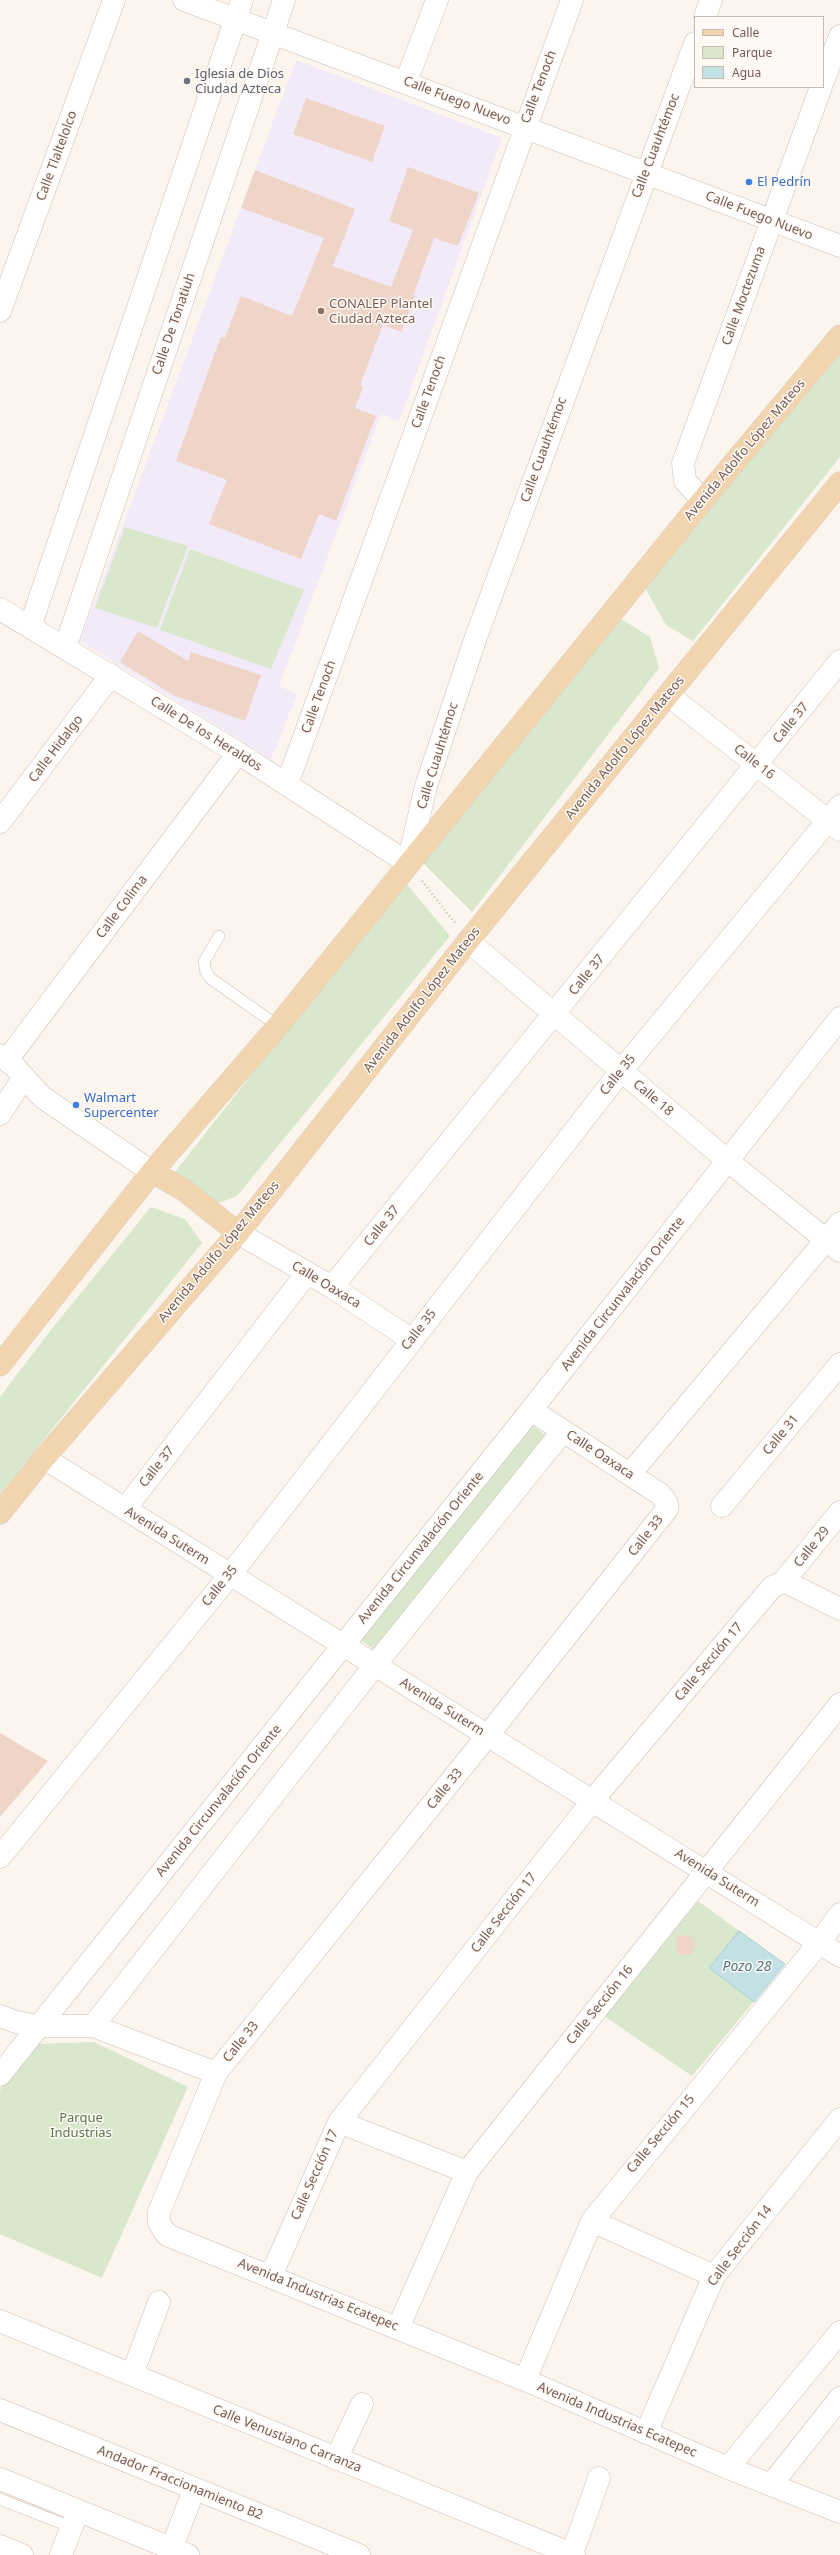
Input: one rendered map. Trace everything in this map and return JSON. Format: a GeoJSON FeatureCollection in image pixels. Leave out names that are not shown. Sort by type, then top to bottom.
{"type":"FeatureCollection","features":[{"type":"Feature","properties":{"kind":"main road","name":"Avenida Adolfo López Mateos"},"geometry":{"type":"LineString","coordinates":[[0,1364],[152,1172],[278,1026],[408,863],[703,500],[840,336]]}},
{"type":"Feature","properties":{"kind":"main road","name":"Avenida Adolfo López Mateos"},"geometry":{"type":"LineString","coordinates":[[0,1513],[44,1458],[238,1233],[468,941],[840,483]]}},
{"type":"Feature","properties":{"kind":"main road"},"geometry":{"type":"LineString","coordinates":[[152,1172],[184,1190],[238,1233]]}},
{"type":"Feature","properties":{"kind":"street","name":"Calle Tlaltelolco"},"geometry":{"type":"LineString","coordinates":[[0,311],[114,0]]}},
{"type":"Feature","properties":{"kind":"street","name":"Calle Fuego Nuevo"},"geometry":{"type":"LineString","coordinates":[[184,0],[239,9],[272,32],[646,172],[771,222],[840,246]]}},
{"type":"Feature","properties":{"kind":"street","name":"Calle De Tonatiuh"},"geometry":{"type":"LineString","coordinates":[[65,648],[284,0]]}},
{"type":"Feature","properties":{"kind":"street"},"geometry":{"type":"LineString","coordinates":[[406,82],[437,0]]}},
{"type":"Feature","properties":{"kind":"street","name":"Calle Tenoch"},"geometry":{"type":"LineString","coordinates":[[287,784],[524,126],[572,0]]}},
{"type":"Feature","properties":{"kind":"street"},"geometry":{"type":"LineString","coordinates":[[705,16],[711,0]]}},
{"type":"Feature","properties":{"kind":"street"},"geometry":{"type":"LineString","coordinates":[[30,627],[239,9]]}},
{"type":"Feature","properties":{"kind":"street"},"geometry":{"type":"LineString","coordinates":[[824,79],[840,36]]}},
{"type":"Feature","properties":{"kind":"street","name":"Calle Cuauhtémoc"},"geometry":{"type":"LineString","coordinates":[[408,863],[426,786],[476,637],[646,172],[694,46]]}},
{"type":"Feature","properties":{"kind":"street","name":"Calle Moctezuma"},"geometry":{"type":"LineString","coordinates":[[703,500],[685,481],[683,463],[821,88]]}},
{"type":"Feature","properties":{"kind":"street","name":"Calle De los Heraldos"},"geometry":{"type":"LineString","coordinates":[[0,609],[238,753],[408,863]]}},
{"type":"Feature","properties":{"kind":"street","name":"Calle 37"},"geometry":{"type":"LineString","coordinates":[[332,1288],[758,765],[840,661]]}},
{"type":"Feature","properties":{"kind":"street","name":"Calle Hidalgo"},"geometry":{"type":"LineString","coordinates":[[0,822],[111,676]]}},
{"type":"Feature","properties":{"kind":"street","name":"Calle 16"},"geometry":{"type":"LineString","coordinates":[[668,695],[758,765],[836,819]]}},
{"type":"Feature","properties":{"kind":"street","name":"Calle Colima"},"geometry":{"type":"LineString","coordinates":[[3,1057],[238,753]]}},
{"type":"Feature","properties":{"kind":"street","name":"Calle 35"},"geometry":{"type":"LineString","coordinates":[[0,1857],[230,1575],[621,1071],[836,819]]}},
{"type":"Feature","properties":{"kind":"street","name":"Calle 18"},"geometry":{"type":"LineString","coordinates":[[468,941],[728,1161],[833,1245]]}},
{"type":"Feature","properties":{"kind":"street","name":"Avenida Circunvalación Oriente"},"geometry":{"type":"LineString","coordinates":[[0,2075],[531,1410],[840,1018]]}},
{"type":"Feature","properties":{"kind":"street"},"geometry":{"type":"LineString","coordinates":[[3,1057],[42,1097],[152,1172]]}},
{"type":"Feature","properties":{"kind":"street"},"geometry":{"type":"LineString","coordinates":[[0,1114],[24,1077]]}},
{"type":"Feature","properties":{"kind":"street"},"geometry":{"type":"LineString","coordinates":[[630,1474],[833,1245],[840,1223]]}},
{"type":"Feature","properties":{"kind":"street","name":"Calle Oaxaca"},"geometry":{"type":"LineString","coordinates":[[238,1233],[332,1288],[412,1340]]}},
{"type":"Feature","properties":{"kind":"street","name":"Calle 37"},"geometry":{"type":"LineString","coordinates":[[124,1509],[307,1273]]}},
{"type":"Feature","properties":{"kind":"street","name":"Calle 31"},"geometry":{"type":"LineString","coordinates":[[722,1506],[840,1364]]}},
{"type":"Feature","properties":{"kind":"street","name":"Calle Oaxaca"},"geometry":{"type":"LineString","coordinates":[[531,1410],[660,1494],[667,1503]]}},
{"type":"Feature","properties":{"kind":"street"},"geometry":{"type":"LineString","coordinates":[[93,2026],[375,1665],[563,1431]]}},
{"type":"Feature","properties":{"kind":"street","name":"Avenida Suterm"},"geometry":{"type":"LineString","coordinates":[[44,1458],[593,1800],[840,1956]]}},
{"type":"Feature","properties":{"kind":"street","name":"Calle 33"},"geometry":{"type":"LineString","coordinates":[[216,2073],[664,1514],[667,1503]]}},
{"type":"Feature","properties":{"kind":"street","name":"Calle 29"},"geometry":{"type":"LineString","coordinates":[[783,1582],[840,1512]]}},
{"type":"Feature","properties":{"kind":"street"},"geometry":{"type":"LineString","coordinates":[[783,1582],[797,1586],[840,1609]]}},
{"type":"Feature","properties":{"kind":"street","name":"Calle Sección 17"},"geometry":{"type":"LineString","coordinates":[[271,2276],[339,2122],[593,1800],[772,1587],[783,1582]]}},
{"type":"Feature","properties":{"kind":"street","name":"Calle Sección 16"},"geometry":{"type":"LineString","coordinates":[[398,2328],[467,2172],[708,1872],[840,1704]]}},
{"type":"Feature","properties":{"kind":"street","name":"Calle Sección 15"},"geometry":{"type":"LineString","coordinates":[[525,2380],[592,2221],[819,1943],[840,1914]]}},
{"type":"Feature","properties":{"kind":"street"},"geometry":{"type":"LineString","coordinates":[[0,2016],[16,2022],[38,2026],[93,2026],[216,2073]]}},
{"type":"Feature","properties":{"kind":"street","name":"Avenida Industrias Ecatepec"},"geometry":{"type":"LineString","coordinates":[[216,2073],[159,2212],[158,2223],[167,2235],[525,2380],[728,2468],[840,2512]]}},
{"type":"Feature","properties":{"kind":"street","name":"Calle Sección 14"},"geometry":{"type":"LineString","coordinates":[[646,2433],[714,2276],[840,2119]]}},
{"type":"Feature","properties":{"kind":"street"},"geometry":{"type":"LineString","coordinates":[[339,2122],[467,2172]]}},
{"type":"Feature","properties":{"kind":"street"},"geometry":{"type":"LineString","coordinates":[[592,2221],[714,2276]]}},
{"type":"Feature","properties":{"kind":"street"},"geometry":{"type":"LineString","coordinates":[[132,2375],[159,2302]]}},
{"type":"Feature","properties":{"kind":"street","name":"Calle Venustiano Carranza"},"geometry":{"type":"LineString","coordinates":[[0,2321],[336,2459],[573,2554]]}},
{"type":"Feature","properties":{"kind":"street"},"geometry":{"type":"LineString","coordinates":[[728,2468],[840,2332]]}},
{"type":"Feature","properties":{"kind":"street"},"geometry":{"type":"LineString","coordinates":[[771,2485],[840,2398]]}},
{"type":"Feature","properties":{"kind":"street"},"geometry":{"type":"LineString","coordinates":[[336,2459],[362,2404]]}},
{"type":"Feature","properties":{"kind":"street","name":"Andador Fraccionamiento B2"},"geometry":{"type":"LineString","coordinates":[[0,2410],[359,2555]]}},
{"type":"Feature","properties":{"kind":"street"},"geometry":{"type":"LineString","coordinates":[[573,2554],[599,2478]]}},
{"type":"Feature","properties":{"kind":"street"},"geometry":{"type":"LineString","coordinates":[[0,2479],[74,2519],[180,2552],[194,2489]]}},
{"type":"Feature","properties":{"kind":"street"},"geometry":{"type":"LineString","coordinates":[[61,2555],[74,2519]]}},
{"type":"Feature","properties":{"kind":"street"},"geometry":{"type":"LineString","coordinates":[[0,2546],[22,2555]]}},
{"type":"Feature","properties":{"kind":"lane"},"geometry":{"type":"LineString","coordinates":[[219,936],[204,962],[206,972],[278,1026]]}},
{"type":"Feature","properties":{"kind":"lane"},"geometry":{"type":"LineString","coordinates":[[0,2499],[74,2519]]}},
{"type":"Feature","properties":{"kind":"path"},"geometry":{"type":"LineString","coordinates":[[408,863],[468,941]]}},
{"type":"Feature","properties":{"kind":"shaded area","name":"CONALEP Plantel Ciudad Azteca"},"geometry":{"type":"Polygon","coordinates":[[[296,60],[502,138],[399,421],[381,414],[279,686],[297,694],[271,759],[80,641],[296,60]]]}},
{"type":"Feature","properties":{"kind":"green space"},"geometry":{"type":"Polygon","coordinates":[[[840,349],[840,457],[693,641],[666,625],[645,588],[840,349]]]}},
{"type":"Feature","properties":{"kind":"green space"},"geometry":{"type":"Polygon","coordinates":[[[125,527],[188,546],[157,628],[95,608],[125,527]]]}},
{"type":"Feature","properties":{"kind":"green space"},"geometry":{"type":"Polygon","coordinates":[[[190,549],[304,590],[271,669],[160,630],[190,549]]]}},
{"type":"Feature","properties":{"kind":"green space"},"geometry":{"type":"Polygon","coordinates":[[[621,619],[650,637],[659,668],[472,912],[420,860],[621,619]]]}},
{"type":"Feature","properties":{"kind":"green space"},"geometry":{"type":"Polygon","coordinates":[[[404,881],[450,936],[237,1196],[201,1210],[174,1173],[404,881]]]}},
{"type":"Feature","properties":{"kind":"green space"},"geometry":{"type":"Polygon","coordinates":[[[151,1207],[185,1219],[202,1243],[0,1494],[0,1397],[50,1331],[151,1207]]]}},
{"type":"Feature","properties":{"kind":"green space"},"geometry":{"type":"Polygon","coordinates":[[[532,1425],[549,1438],[378,1652],[359,1639],[532,1425]]]}},
{"type":"Feature","properties":{"kind":"green space"},"geometry":{"type":"Polygon","coordinates":[[[698,1901],[785,1964],[692,2076],[604,2016],[698,1901]]]}},
{"type":"Feature","properties":{"kind":"green space","name":"Parque Industrias"},"geometry":{"type":"Polygon","coordinates":[[[94,2042],[188,2087],[102,2278],[0,2234],[0,2090],[35,2044],[94,2042]]]}},
{"type":"Feature","properties":{"kind":"water","name":"Pozo 28"},"geometry":{"type":"Polygon","coordinates":[[[739,1931],[785,1964],[754,2002],[709,1968],[739,1931]]]}},
{"type":"Feature","properties":{"kind":"building"},"geometry":{"type":"Polygon","coordinates":[[[306,98],[385,126],[372,162],[293,134],[306,98]]]}},
{"type":"Feature","properties":{"kind":"building"},"geometry":{"type":"Polygon","coordinates":[[[408,167],[479,193],[458,246],[434,238],[413,296],[415,296],[401,332],[383,325],[360,385],[363,387],[355,408],[376,416],[336,521],[319,514],[301,559],[209,524],[227,480],[176,461],[221,337],[225,338],[241,296],[292,316],[324,238],[241,208],[255,170],[355,209],[333,266],[391,287],[413,230],[389,221],[408,167]]]}},
{"type":"Feature","properties":{"kind":"building"},"geometry":{"type":"Polygon","coordinates":[[[138,631],[188,661],[191,652],[261,675],[245,721],[173,695],[120,662],[138,631]]]}},
{"type":"Feature","properties":{"kind":"building"},"geometry":{"type":"Polygon","coordinates":[[[0,1733],[48,1761],[0,1817],[0,1733]]]}},
{"type":"Feature","properties":{"kind":"building"},"geometry":{"type":"Polygon","coordinates":[[[676,1935],[691,1936],[695,1945],[691,1955],[680,1955],[676,1950],[676,1935]]]}},
{"type":"Feature","properties":{"kind":"place","name":"Iglesia de Dios Ciudad Azteca"},"geometry":{"type":"Point","coordinates":[187,81]}},
{"type":"Feature","properties":{"kind":"place","name":"El Pedrín"},"geometry":{"type":"Point","coordinates":[749,182]}},
{"type":"Feature","properties":{"kind":"place","name":"CONALEP Plantel Ciudad Azteca"},"geometry":{"type":"Point","coordinates":[321,311]}},
{"type":"Feature","properties":{"kind":"place","name":"Walmart Supercenter"},"geometry":{"type":"Point","coordinates":[76,1105]}}]}
